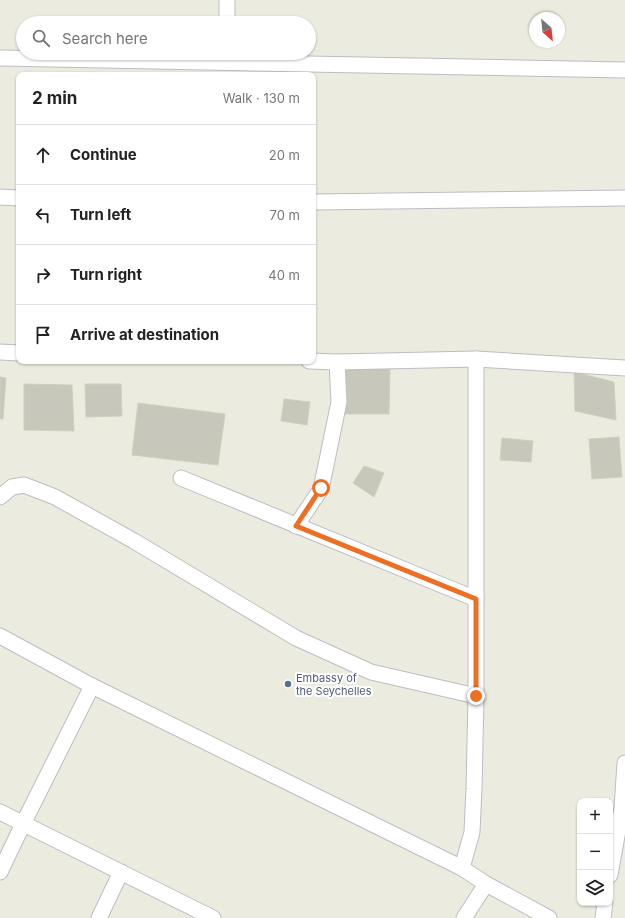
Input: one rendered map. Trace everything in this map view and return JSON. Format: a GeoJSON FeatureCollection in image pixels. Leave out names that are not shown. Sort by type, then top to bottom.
{"type":"FeatureCollection","features":[{"type":"Feature","properties":{"kind":"street"},"geometry":{"type":"LineString","coordinates":[[227,0],[227,16]]}},
{"type":"Feature","properties":{"kind":"street"},"geometry":{"type":"LineString","coordinates":[[0,58],[16,58]]}},
{"type":"Feature","properties":{"kind":"street"},"geometry":{"type":"LineString","coordinates":[[91,60],[625,70]]}},
{"type":"Feature","properties":{"kind":"street"},"geometry":{"type":"LineString","coordinates":[[0,197],[16,198]]}},
{"type":"Feature","properties":{"kind":"street"},"geometry":{"type":"LineString","coordinates":[[316,202],[625,198]]}},
{"type":"Feature","properties":{"kind":"street"},"geometry":{"type":"LineString","coordinates":[[0,352],[16,353]]}},
{"type":"Feature","properties":{"kind":"street"},"geometry":{"type":"LineString","coordinates":[[462,868],[472,832],[476,696],[476,359]]}},
{"type":"Feature","properties":{"kind":"street"},"geometry":{"type":"LineString","coordinates":[[316,361],[476,359],[625,368]]}},
{"type":"Feature","properties":{"kind":"street"},"geometry":{"type":"LineString","coordinates":[[296,526],[321,488],[339,402],[337,362]]}},
{"type":"Feature","properties":{"kind":"street"},"geometry":{"type":"LineString","coordinates":[[181,478],[476,599]]}},
{"type":"Feature","properties":{"kind":"street"},"geometry":{"type":"LineString","coordinates":[[0,497],[12,487],[24,485],[55,497],[134,541],[296,638],[371,672],[476,696]]}},
{"type":"Feature","properties":{"kind":"street"},"geometry":{"type":"LineString","coordinates":[[0,636],[92,686],[462,868],[486,884],[549,918]]}},
{"type":"Feature","properties":{"kind":"street"},"geometry":{"type":"LineString","coordinates":[[0,872],[92,686]]}},
{"type":"Feature","properties":{"kind":"street"},"geometry":{"type":"LineString","coordinates":[[611,870],[622,808],[625,763]]}},
{"type":"Feature","properties":{"kind":"street"},"geometry":{"type":"LineString","coordinates":[[0,812],[121,872],[207,917]]}},
{"type":"Feature","properties":{"kind":"street"},"geometry":{"type":"LineString","coordinates":[[99,918],[121,872]]}},
{"type":"Feature","properties":{"kind":"street"},"geometry":{"type":"LineString","coordinates":[[464,918],[486,884]]}},
{"type":"Feature","properties":{"kind":"street"},"geometry":{"type":"LineString","coordinates":[[603,918],[605,906]]}},
{"type":"Feature","properties":{"kind":"building"},"geometry":{"type":"Polygon","coordinates":[[[344,369],[390,369],[389,414],[343,414],[344,369]]]}},
{"type":"Feature","properties":{"kind":"building"},"geometry":{"type":"Polygon","coordinates":[[[574,372],[614,382],[616,420],[575,411],[574,372]]]}},
{"type":"Feature","properties":{"kind":"building"},"geometry":{"type":"Polygon","coordinates":[[[0,377],[6,378],[3,419],[0,419],[0,377]]]}},
{"type":"Feature","properties":{"kind":"building"},"geometry":{"type":"Polygon","coordinates":[[[24,384],[72,385],[74,431],[24,430],[24,384]]]}},
{"type":"Feature","properties":{"kind":"building"},"geometry":{"type":"Polygon","coordinates":[[[85,384],[121,384],[122,416],[86,417],[85,384]]]}},
{"type":"Feature","properties":{"kind":"building"},"geometry":{"type":"Polygon","coordinates":[[[284,399],[310,402],[307,425],[281,421],[284,399]]]}},
{"type":"Feature","properties":{"kind":"building"},"geometry":{"type":"Polygon","coordinates":[[[138,403],[225,414],[218,465],[132,455],[138,403]]]}},
{"type":"Feature","properties":{"kind":"building"},"geometry":{"type":"Polygon","coordinates":[[[619,437],[622,477],[592,479],[589,439],[619,437]]]}},
{"type":"Feature","properties":{"kind":"building"},"geometry":{"type":"Polygon","coordinates":[[[502,438],[533,441],[531,462],[500,460],[502,438]]]}},
{"type":"Feature","properties":{"kind":"building"},"geometry":{"type":"Polygon","coordinates":[[[364,466],[384,473],[374,497],[353,483],[364,466]]]}},
{"type":"Feature","properties":{"kind":"place","name":"Embassy of the Seychelles"},"geometry":{"type":"Point","coordinates":[288,684]}},
{"type":"Feature","properties":{"kind":"route"},"geometry":{"type":"LineString","coordinates":[[321,488],[296,526],[476,599],[476,696]]}}]}
